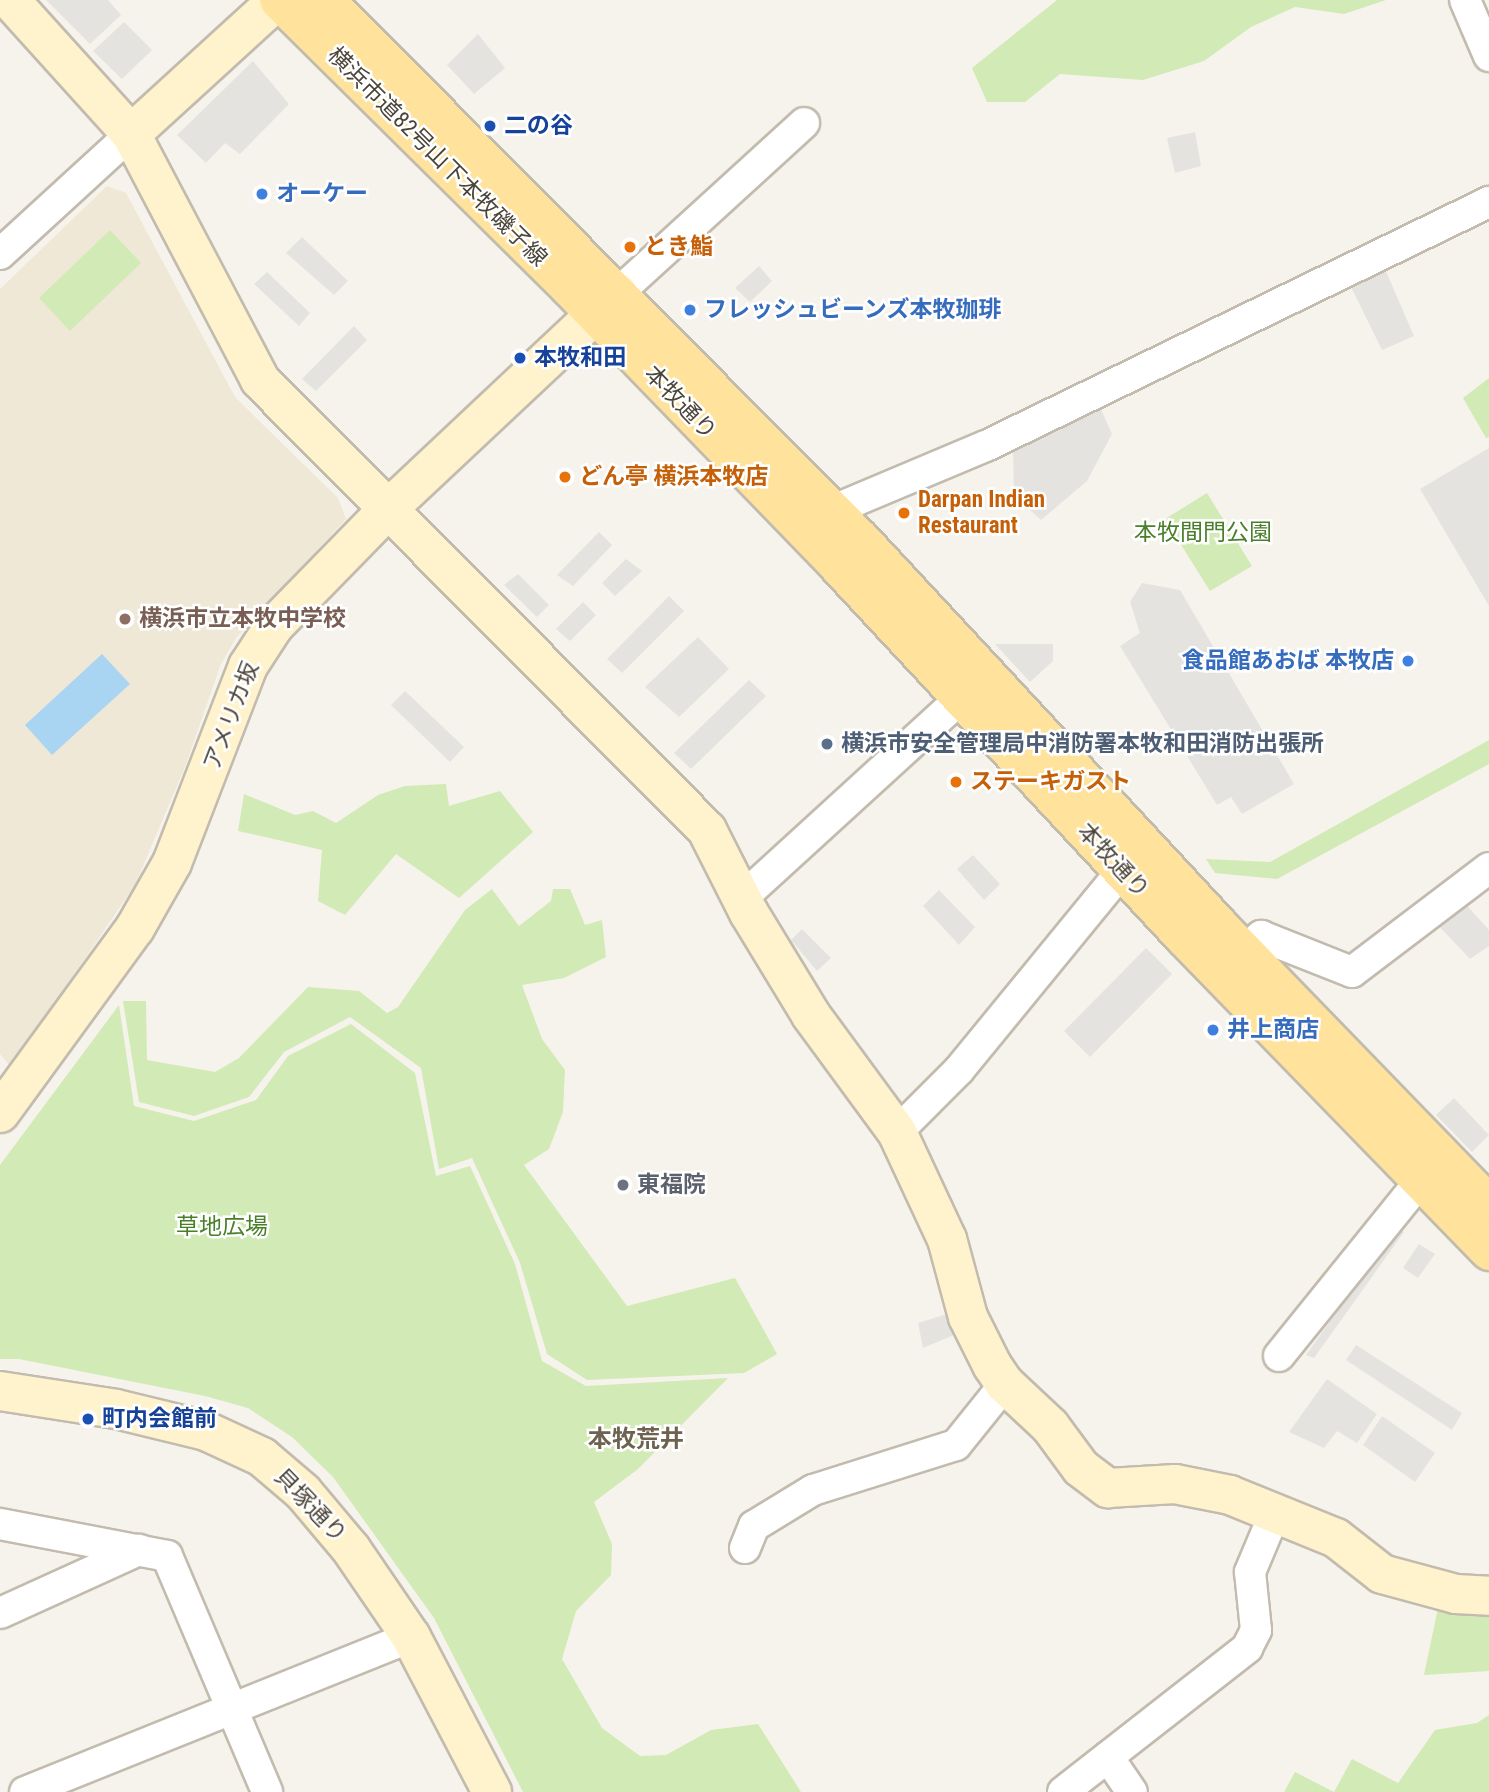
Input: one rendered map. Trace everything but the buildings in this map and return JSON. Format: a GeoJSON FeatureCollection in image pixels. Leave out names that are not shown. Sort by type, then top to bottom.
{"type":"FeatureCollection","features":[{"type":"Feature","properties":{"kind":"main road","name":"横浜市道82号山下本牧磯子線"},"geometry":{"type":"LineString","coordinates":[[278,0],[607,304]]}},
{"type":"Feature","properties":{"kind":"main road","name":"横浜市道82号山下本牧磯子線"},"geometry":{"type":"LineString","coordinates":[[325,0],[607,304]]}},
{"type":"Feature","properties":{"kind":"main road","name":"本牧通り"},"geometry":{"type":"LineString","coordinates":[[607,304],[819,523],[1147,851],[1232,962],[1421,1180],[1489,1251]]}},
{"type":"Feature","properties":{"kind":"main road","name":"本牧通り"},"geometry":{"type":"LineString","coordinates":[[819,523],[962,697],[1147,851]]}},
{"type":"Feature","properties":{"kind":"main road","name":"本牧通り"},"geometry":{"type":"LineString","coordinates":[[1232,962],[1489,1205]]}},
{"type":"Feature","properties":{"kind":"street"},"geometry":{"type":"LineString","coordinates":[[10,0],[131,134],[260,380],[707,830],[742,898],[811,1015],[897,1132],[947,1239],[968,1317],[1005,1384],[1050,1426],[1081,1468],[1108,1489],[1175,1484],[1230,1494],[1276,1510],[1336,1538],[1382,1574],[1456,1594],[1489,1596]]}},
{"type":"Feature","properties":{"kind":"street"},"geometry":{"type":"LineString","coordinates":[[0,254],[278,0]]}},
{"type":"Feature","properties":{"kind":"street"},"geometry":{"type":"LineString","coordinates":[[1465,0],[1489,56]]}},
{"type":"Feature","properties":{"kind":"street"},"geometry":{"type":"LineString","coordinates":[[607,304],[804,123]]}},
{"type":"Feature","properties":{"kind":"street"},"geometry":{"type":"LineString","coordinates":[[819,523],[986,446],[1489,202]]}},
{"type":"Feature","properties":{"kind":"street","name":"アメリカ坂"},"geometry":{"type":"LineString","coordinates":[[0,1112],[135,928],[172,863],[248,666],[300,597],[389,508],[607,304]]}},
{"type":"Feature","properties":{"kind":"street"},"geometry":{"type":"LineString","coordinates":[[742,898],[962,697]]}},
{"type":"Feature","properties":{"kind":"street"},"geometry":{"type":"LineString","coordinates":[[897,1132],[959,1070],[1147,851]]}},
{"type":"Feature","properties":{"kind":"street"},"geometry":{"type":"LineString","coordinates":[[1232,962],[1261,936],[1352,972],[1489,868]]}},
{"type":"Feature","properties":{"kind":"street"},"geometry":{"type":"LineString","coordinates":[[1279,1356],[1421,1180]]}},
{"type":"Feature","properties":{"kind":"street"},"geometry":{"type":"LineString","coordinates":[[745,1548],[754,1526],[813,1490],[956,1445],[1005,1384]]}},
{"type":"Feature","properties":{"kind":"street","name":"貝塚通り"},"geometry":{"type":"LineString","coordinates":[[0,1391],[116,1409],[206,1431],[262,1457],[303,1492],[351,1549],[411,1637],[492,1792]]}},
{"type":"Feature","properties":{"kind":"street"},"geometry":{"type":"LineString","coordinates":[[1063,1792],[1247,1648],[1256,1630],[1250,1572],[1276,1510]]}},
{"type":"Feature","properties":{"kind":"street"},"geometry":{"type":"LineString","coordinates":[[0,1524],[167,1556],[267,1792]]}},
{"type":"Feature","properties":{"kind":"street"},"geometry":{"type":"LineString","coordinates":[[0,1612],[139,1550]]}},
{"type":"Feature","properties":{"kind":"street"},"geometry":{"type":"LineString","coordinates":[[25,1792],[411,1637]]}},
{"type":"Feature","properties":{"kind":"street"},"geometry":{"type":"LineString","coordinates":[[1108,1757],[1132,1792]]}},
{"type":"Feature","properties":{"kind":"shaded area"},"geometry":{"type":"Polygon","coordinates":[[[46,0],[108,0],[121,15],[90,44],[46,0]]]}},
{"type":"Feature","properties":{"kind":"shaded area"},"geometry":{"type":"Polygon","coordinates":[[[124,22],[152,50],[122,79],[93,51],[124,22]]]}},
{"type":"Feature","properties":{"kind":"shaded area"},"geometry":{"type":"Polygon","coordinates":[[[478,34],[505,68],[474,94],[447,65],[478,34]]]}},
{"type":"Feature","properties":{"kind":"shaded area"},"geometry":{"type":"Polygon","coordinates":[[[253,61],[289,104],[240,154],[225,143],[206,163],[177,135],[253,61]]]}},
{"type":"Feature","properties":{"kind":"shaded area"},"geometry":{"type":"Polygon","coordinates":[[[1195,132],[1201,166],[1175,173],[1167,138],[1195,132]]]}},
{"type":"Feature","properties":{"kind":"shaded area","name":"横浜市立本牧中学校"},"geometry":{"type":"Polygon","coordinates":[[[107,186],[126,193],[235,397],[338,498],[346,519],[236,638],[221,664],[185,767],[135,885],[11,1067],[0,1054],[0,289],[107,186]]]}},
{"type":"Feature","properties":{"kind":"shaded area"},"geometry":{"type":"Polygon","coordinates":[[[302,237],[348,281],[334,295],[286,253],[302,237]]]}},
{"type":"Feature","properties":{"kind":"shaded area"},"geometry":{"type":"Polygon","coordinates":[[[759,266],[772,281],[750,302],[735,288],[759,266]]]}},
{"type":"Feature","properties":{"kind":"shaded area"},"geometry":{"type":"Polygon","coordinates":[[[1385,269],[1414,336],[1382,350],[1350,285],[1385,269]]]}},
{"type":"Feature","properties":{"kind":"shaded area"},"geometry":{"type":"Polygon","coordinates":[[[267,272],[310,313],[299,326],[254,284],[267,272]]]}},
{"type":"Feature","properties":{"kind":"shaded area"},"geometry":{"type":"Polygon","coordinates":[[[354,326],[367,340],[316,391],[302,379],[354,326]]]}},
{"type":"Feature","properties":{"kind":"shaded area"},"geometry":{"type":"Polygon","coordinates":[[[1100,407],[1112,434],[1087,481],[1041,520],[1014,495],[1013,446],[1100,407]]]}},
{"type":"Feature","properties":{"kind":"shaded area"},"geometry":{"type":"Polygon","coordinates":[[[1489,448],[1489,606],[1420,489],[1489,448]]]}},
{"type":"Feature","properties":{"kind":"shaded area"},"geometry":{"type":"Polygon","coordinates":[[[599,532],[612,545],[573,586],[557,575],[599,532]]]}},
{"type":"Feature","properties":{"kind":"shaded area"},"geometry":{"type":"Polygon","coordinates":[[[626,559],[642,571],[615,596],[602,583],[626,559]]]}},
{"type":"Feature","properties":{"kind":"shaded area"},"geometry":{"type":"Polygon","coordinates":[[[518,574],[549,605],[537,617],[504,585],[518,574]]]}},
{"type":"Feature","properties":{"kind":"shaded area"},"geometry":{"type":"Polygon","coordinates":[[[1142,583],[1180,590],[1294,784],[1242,814],[1231,797],[1217,805],[1120,646],[1140,633],[1130,602],[1142,583]]]}},
{"type":"Feature","properties":{"kind":"shaded area"},"geometry":{"type":"Polygon","coordinates":[[[669,596],[684,611],[622,673],[607,659],[669,596]]]}},
{"type":"Feature","properties":{"kind":"shaded area"},"geometry":{"type":"Polygon","coordinates":[[[583,602],[596,615],[570,641],[556,629],[583,602]]]}},
{"type":"Feature","properties":{"kind":"shaded area"},"geometry":{"type":"Polygon","coordinates":[[[698,637],[729,669],[679,717],[645,687],[698,637]]]}},
{"type":"Feature","properties":{"kind":"shaded area"},"geometry":{"type":"Polygon","coordinates":[[[995,644],[1053,644],[1053,661],[1030,682],[995,644]]]}},
{"type":"Feature","properties":{"kind":"shaded area"},"geometry":{"type":"Polygon","coordinates":[[[749,680],[766,696],[691,769],[674,753],[749,680]]]}},
{"type":"Feature","properties":{"kind":"shaded area"},"geometry":{"type":"Polygon","coordinates":[[[405,691],[464,747],[450,762],[391,705],[405,691]]]}},
{"type":"Feature","properties":{"kind":"shaded area"},"geometry":{"type":"Polygon","coordinates":[[[973,855],[1000,884],[984,900],[957,869],[973,855]]]}},
{"type":"Feature","properties":{"kind":"shaded area"},"geometry":{"type":"Polygon","coordinates":[[[939,890],[975,927],[959,945],[923,906],[939,890]]]}},
{"type":"Feature","properties":{"kind":"shaded area"},"geometry":{"type":"Polygon","coordinates":[[[1463,901],[1489,930],[1489,946],[1470,959],[1435,922],[1463,901]]]}},
{"type":"Feature","properties":{"kind":"shaded area"},"geometry":{"type":"Polygon","coordinates":[[[802,929],[831,958],[817,971],[791,940],[802,929]]]}},
{"type":"Feature","properties":{"kind":"shaded area"},"geometry":{"type":"Polygon","coordinates":[[[1146,948],[1172,974],[1090,1057],[1064,1031],[1146,948]]]}},
{"type":"Feature","properties":{"kind":"shaded area"},"geometry":{"type":"Polygon","coordinates":[[[1454,1098],[1489,1135],[1472,1152],[1436,1115],[1454,1098]]]}},
{"type":"Feature","properties":{"kind":"shaded area"},"geometry":{"type":"Polygon","coordinates":[[[1397,1228],[1404,1232],[1314,1358],[1306,1355],[1397,1228]]]}},
{"type":"Feature","properties":{"kind":"shaded area"},"geometry":{"type":"Polygon","coordinates":[[[1419,1244],[1435,1254],[1418,1278],[1403,1268],[1419,1244]]]}},
{"type":"Feature","properties":{"kind":"shaded area"},"geometry":{"type":"Polygon","coordinates":[[[957,1311],[961,1332],[923,1348],[918,1323],[957,1311]]]}},
{"type":"Feature","properties":{"kind":"shaded area"},"geometry":{"type":"Polygon","coordinates":[[[1356,1345],[1462,1413],[1452,1430],[1346,1360],[1356,1345]]]}},
{"type":"Feature","properties":{"kind":"shaded area"},"geometry":{"type":"Polygon","coordinates":[[[1327,1379],[1377,1414],[1357,1443],[1337,1431],[1324,1448],[1289,1432],[1327,1379]]]}},
{"type":"Feature","properties":{"kind":"shaded area"},"geometry":{"type":"Polygon","coordinates":[[[1382,1416],[1435,1453],[1415,1482],[1363,1445],[1382,1416]]]}},
{"type":"Feature","properties":{"kind":"green space"},"geometry":{"type":"Polygon","coordinates":[[[1057,0],[1386,0],[1344,14],[1295,7],[1251,27],[1204,61],[1143,80],[1060,74],[1025,102],[987,102],[972,68],[1057,0]]]}},
{"type":"Feature","properties":{"kind":"green space"},"geometry":{"type":"Polygon","coordinates":[[[110,230],[141,263],[70,331],[39,298],[110,230]]]}},
{"type":"Feature","properties":{"kind":"green space"},"geometry":{"type":"Polygon","coordinates":[[[1489,378],[1489,437],[1486,438],[1463,398],[1489,378]]]}},
{"type":"Feature","properties":{"kind":"green space","name":"本牧間門公園"},"geometry":{"type":"Polygon","coordinates":[[[1207,493],[1252,566],[1210,591],[1165,519],[1207,493]]]}},
{"type":"Feature","properties":{"kind":"green space"},"geometry":{"type":"Polygon","coordinates":[[[1489,740],[1489,764],[1277,879],[1215,873],[1206,859],[1270,862],[1489,740]]]}},
{"type":"Feature","properties":{"kind":"green space"},"geometry":{"type":"Polygon","coordinates":[[[446,784],[449,806],[500,791],[533,832],[459,898],[396,854],[345,915],[318,901],[322,850],[238,831],[244,794],[295,815],[313,811],[336,823],[378,795],[405,786],[446,784]]]}},
{"type":"Feature","properties":{"kind":"green space"},"geometry":{"type":"Polygon","coordinates":[[[492,889],[519,926],[551,901],[553,889],[570,889],[585,925],[602,920],[606,957],[564,978],[522,985],[542,1039],[565,1070],[563,1112],[549,1149],[524,1165],[627,1306],[735,1278],[777,1354],[744,1373],[587,1380],[547,1354],[520,1263],[472,1158],[439,1169],[421,1068],[350,1017],[284,1052],[249,1097],[194,1116],[139,1102],[123,1001],[146,1001],[147,1060],[215,1072],[239,1058],[308,987],[359,991],[387,1013],[398,1007],[465,910],[492,889]]]}},
{"type":"Feature","properties":{"kind":"green space","name":"草地広場"},"geometry":{"type":"Polygon","coordinates":[[[119,1005],[134,1106],[194,1121],[256,1100],[288,1056],[351,1024],[415,1073],[436,1176],[470,1166],[515,1264],[542,1361],[586,1386],[728,1378],[638,1469],[594,1502],[612,1544],[611,1575],[576,1611],[562,1659],[602,1728],[640,1756],[666,1755],[711,1730],[758,1724],[801,1792],[523,1792],[434,1618],[333,1477],[292,1437],[248,1408],[205,1396],[19,1359],[0,1359],[0,1165],[119,1005]]]}},
{"type":"Feature","properties":{"kind":"green space"},"geometry":{"type":"Polygon","coordinates":[[[1439,1603],[1489,1611],[1489,1671],[1424,1675],[1439,1603]]]}},
{"type":"Feature","properties":{"kind":"green space"},"geometry":{"type":"Polygon","coordinates":[[[1489,1715],[1489,1792],[1334,1792],[1352,1759],[1398,1783],[1435,1730],[1477,1723],[1489,1715]]]}},
{"type":"Feature","properties":{"kind":"green space"},"geometry":{"type":"Polygon","coordinates":[[[1295,1772],[1334,1792],[1284,1792],[1295,1772]]]}},
{"type":"Feature","properties":{"kind":"water"},"geometry":{"type":"Polygon","coordinates":[[[102,654],[130,684],[52,755],[25,725],[102,654]]]}},
{"type":"Feature","properties":{"kind":"place","name":"二の谷"},"geometry":{"type":"Point","coordinates":[490,126]}},
{"type":"Feature","properties":{"kind":"place","name":"オーケー"},"geometry":{"type":"Point","coordinates":[262,194]}},
{"type":"Feature","properties":{"kind":"place","name":"とき鮨"},"geometry":{"type":"Point","coordinates":[630,247]}},
{"type":"Feature","properties":{"kind":"place","name":"フレッシュビーンズ本牧珈琲"},"geometry":{"type":"Point","coordinates":[690,310]}},
{"type":"Feature","properties":{"kind":"place","name":"本牧和田"},"geometry":{"type":"Point","coordinates":[520,358]}},
{"type":"Feature","properties":{"kind":"place","name":"どん亭 横浜本牧店"},"geometry":{"type":"Point","coordinates":[565,477]}},
{"type":"Feature","properties":{"kind":"place","name":"Darpan Indian Restaurant"},"geometry":{"type":"Point","coordinates":[904,513]}},
{"type":"Feature","properties":{"kind":"place","name":"横浜市立本牧中学校"},"geometry":{"type":"Point","coordinates":[125,619]}},
{"type":"Feature","properties":{"kind":"place","name":"食品館あおば 本牧店"},"geometry":{"type":"Point","coordinates":[1408,661]}},
{"type":"Feature","properties":{"kind":"place","name":"横浜市安全管理局中消防署本牧和田消防出張所"},"geometry":{"type":"Point","coordinates":[827,744]}},
{"type":"Feature","properties":{"kind":"place","name":"ステーキガスト"},"geometry":{"type":"Point","coordinates":[956,782]}},
{"type":"Feature","properties":{"kind":"place","name":"井上商店"},"geometry":{"type":"Point","coordinates":[1213,1030]}},
{"type":"Feature","properties":{"kind":"place","name":"東福院"},"geometry":{"type":"Point","coordinates":[623,1185]}},
{"type":"Feature","properties":{"kind":"place","name":"町内会館前"},"geometry":{"type":"Point","coordinates":[88,1419]}},
{"type":"Feature","properties":{"kind":"district","name":"本牧荒井"},"geometry":{"type":"Point","coordinates":[636,1440]}}]}
